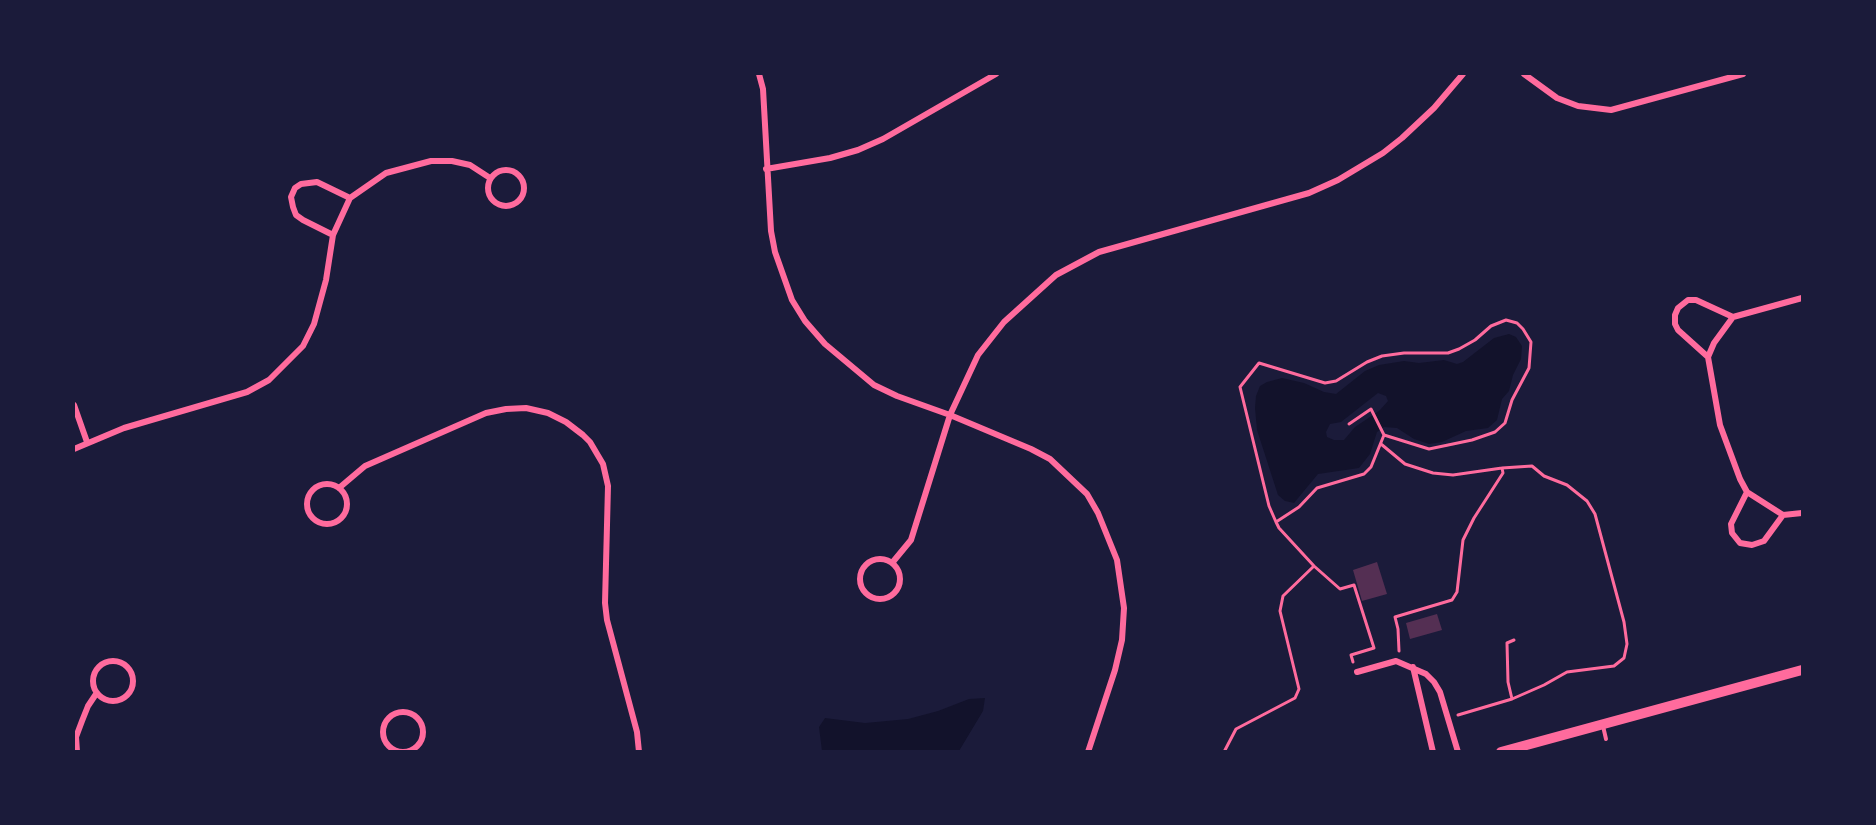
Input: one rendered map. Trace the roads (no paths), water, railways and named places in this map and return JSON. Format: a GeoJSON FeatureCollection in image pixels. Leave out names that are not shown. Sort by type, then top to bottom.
{"type":"FeatureCollection","features":[{"type":"Feature","properties":{"kind":"main road"},"geometry":{"type":"LineString","coordinates":[[1501,752],[1803,670]]}},
{"type":"Feature","properties":{"kind":"street"},"geometry":{"type":"LineString","coordinates":[[759,74],[763,89],[771,231],[775,252],[792,300],[805,321],[825,344],[874,385],[1031,449],[1050,459],[1087,494],[1107,534],[1117,560],[1122,586],[1124,608],[1122,640],[1109,693],[1088,752]]}},
{"type":"Feature","properties":{"kind":"street"},"geometry":{"type":"LineString","coordinates":[[766,169],[830,158],[858,150],[882,139],[996,74]]}},
{"type":"Feature","properties":{"kind":"street"},"geometry":{"type":"LineString","coordinates":[[892,563],[911,540],[950,415],[978,355],[1004,321],[1056,275],[1099,252],[1309,193],[1338,180],[1383,153],[1402,138],[1434,108],[1463,74]]}},
{"type":"Feature","properties":{"kind":"street"},"geometry":{"type":"LineString","coordinates":[[1524,74],[1557,98],[1578,106],[1603,110],[1651,100],[1743,74]]}},
{"type":"Feature","properties":{"kind":"street"},"geometry":{"type":"LineString","coordinates":[[74,449],[87,442],[156,418],[248,392],[269,380],[303,346],[314,324],[326,280],[333,235],[350,198],[386,173],[431,161],[452,161],[470,165],[490,178]]}},
{"type":"Feature","properties":{"kind":"street"},"geometry":{"type":"LineString","coordinates":[[505,169],[516,172],[521,176],[525,187],[522,198],[512,206],[499,205],[490,197],[488,190],[490,178],[505,169]]}},
{"type":"Feature","properties":{"kind":"street"},"geometry":{"type":"LineString","coordinates":[[333,235],[296,215],[291,197],[295,188],[301,183],[317,182],[350,198]]}},
{"type":"Feature","properties":{"kind":"street"},"geometry":{"type":"LineString","coordinates":[[1803,298],[1733,317],[1714,343],[1708,357],[1720,425],[1733,466],[1747,492],[1783,515],[1803,513]]}},
{"type":"Feature","properties":{"kind":"street"},"geometry":{"type":"LineString","coordinates":[[1708,357],[1678,330],[1675,315],[1678,308],[1688,300],[1696,300],[1733,317]]}},
{"type":"Feature","properties":{"kind":"street"},"geometry":{"type":"LineString","coordinates":[[74,405],[87,442]]}},
{"type":"Feature","properties":{"kind":"street"},"geometry":{"type":"LineString","coordinates":[[339,488],[365,466],[486,413],[526,408],[548,413],[566,422],[583,435],[590,442],[603,465],[608,486],[604,603],[637,732],[639,752]]}},
{"type":"Feature","properties":{"kind":"street"},"geometry":{"type":"LineString","coordinates":[[320,485],[334,485],[339,488],[344,492],[348,504],[344,516],[328,525],[317,522],[311,517],[306,505],[310,493],[320,485]]}},
{"type":"Feature","properties":{"kind":"street"},"geometry":{"type":"LineString","coordinates":[[1747,492],[1731,524],[1732,533],[1740,543],[1752,545],[1764,541],[1783,515]]}},
{"type":"Feature","properties":{"kind":"street"},"geometry":{"type":"LineString","coordinates":[[876,559],[892,563],[900,574],[898,587],[890,597],[883,599],[870,596],[862,587],[860,575],[862,570],[876,559]]}},
{"type":"Feature","properties":{"kind":"street"},"geometry":{"type":"LineString","coordinates":[[77,752],[76,737],[81,721],[96,694],[92,680],[94,673],[104,663],[118,661],[130,669],[134,681],[133,688],[125,698],[107,701],[96,694]]}},
{"type":"Feature","properties":{"kind":"street"},"geometry":{"type":"LineString","coordinates":[[1356,672],[1396,661],[1426,674],[1440,692],[1458,752]]}},
{"type":"Feature","properties":{"kind":"street"},"geometry":{"type":"LineString","coordinates":[[1413,667],[1433,752]]}},
{"type":"Feature","properties":{"kind":"street"},"geometry":{"type":"LineString","coordinates":[[398,712],[411,713],[423,728],[421,741],[412,750],[406,752],[393,749],[384,739],[384,725],[392,715],[398,712]]}},
{"type":"Feature","properties":{"kind":"lane"},"geometry":{"type":"LineString","coordinates":[[1602,723],[1606,739]]}}]}
